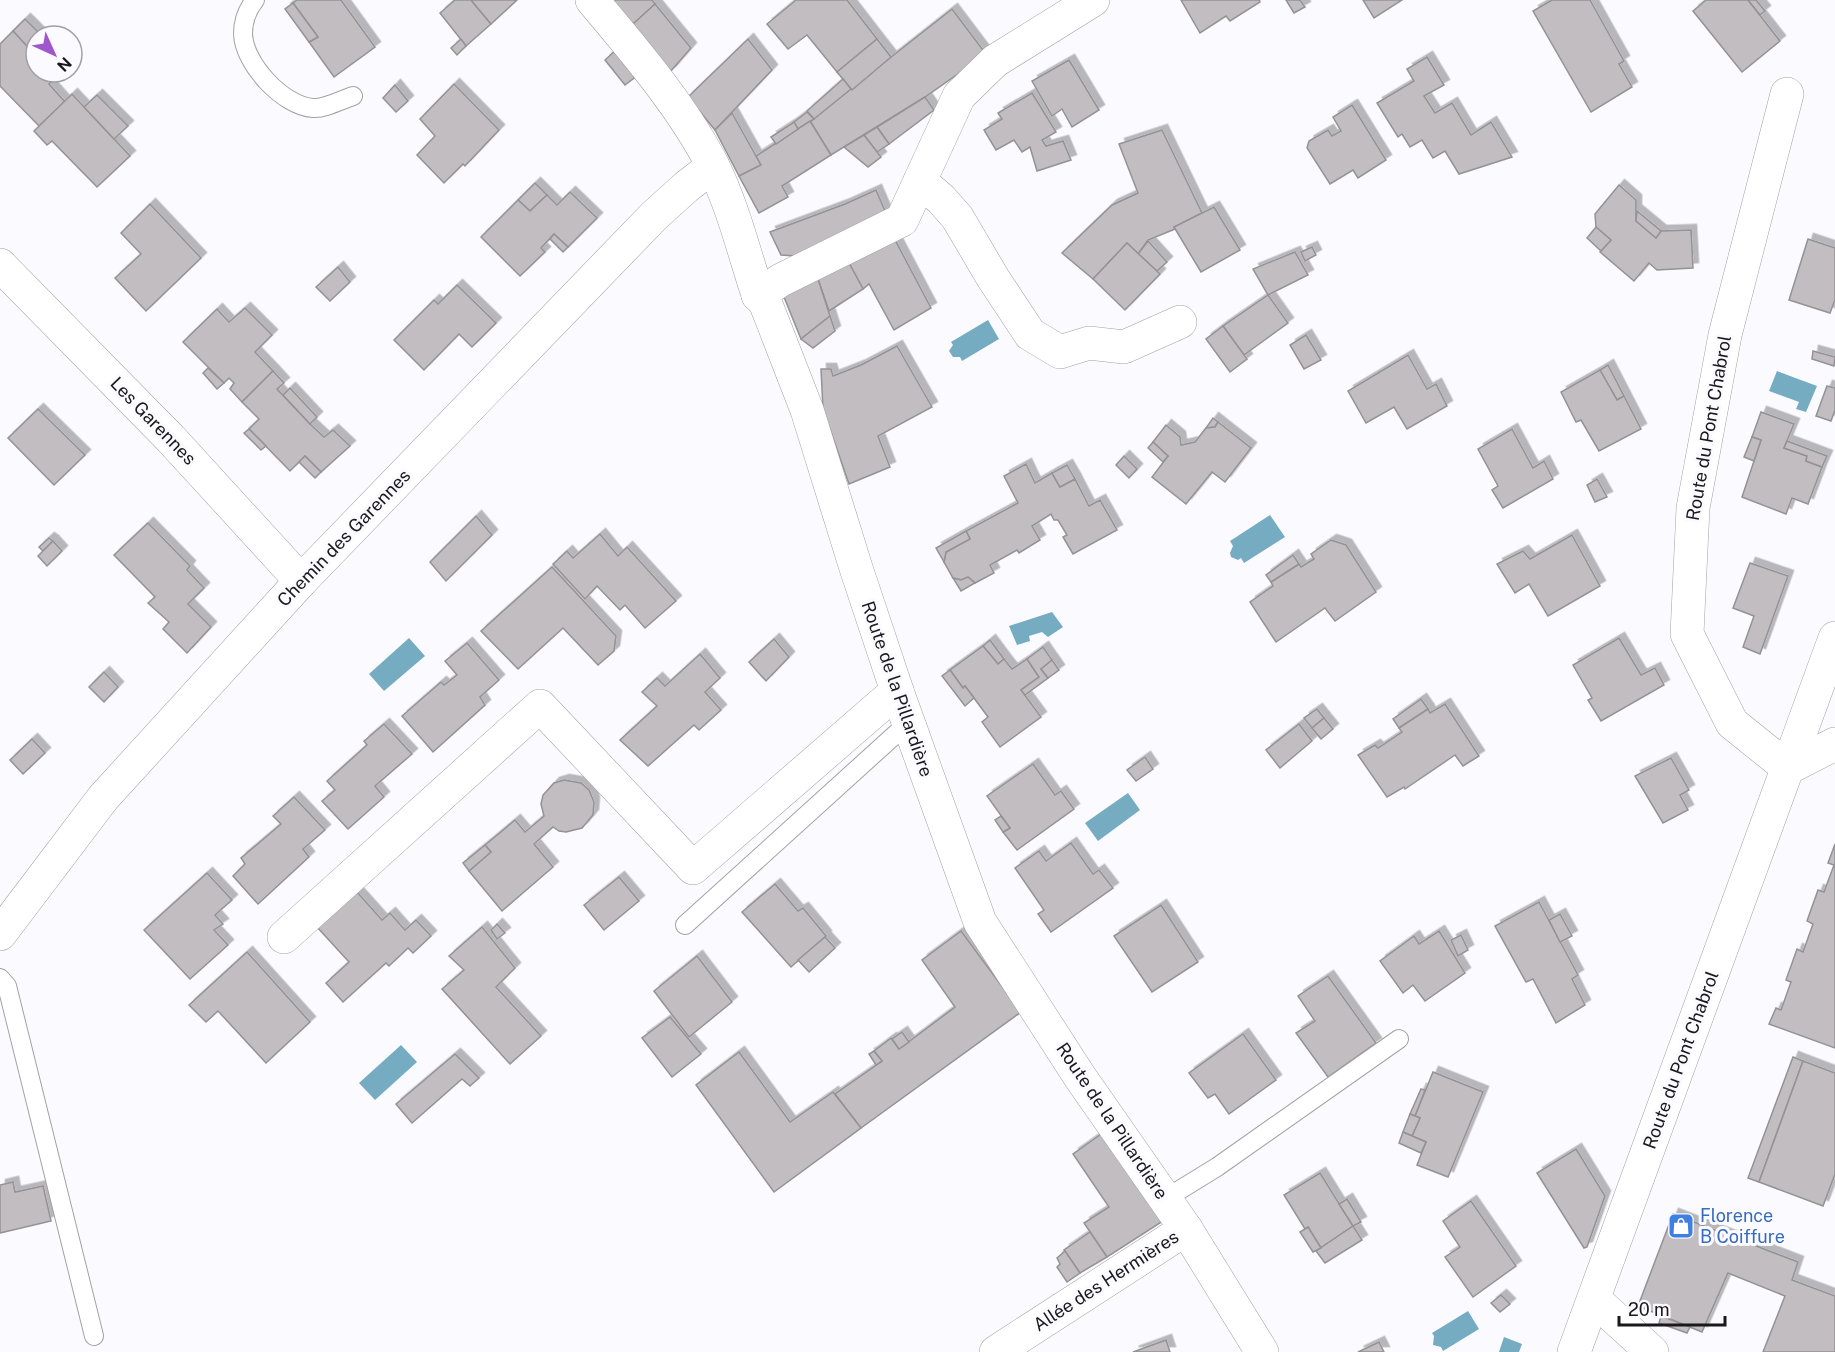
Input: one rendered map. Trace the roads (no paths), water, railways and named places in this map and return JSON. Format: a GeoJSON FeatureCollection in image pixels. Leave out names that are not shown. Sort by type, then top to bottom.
{"type":"FeatureCollection","features":[{"type":"Feature","properties":{"kind":"street","name":"Route de la Pillardière"},"geometry":{"type":"LineString","coordinates":[[592,0],[631,45],[684,117],[713,166],[730,206],[758,295],[765,302],[807,410],[897,691],[980,922],[1080,1077],[1186,1229],[1262,1352]]}},
{"type":"Feature","properties":{"kind":"street"},"geometry":{"type":"LineString","coordinates":[[758,295],[781,280],[902,220],[960,96],[995,60],[1093,0]]}},
{"type":"Feature","properties":{"kind":"street","name":"Route du Pont Chabrol"},"geometry":{"type":"LineString","coordinates":[[1786,93],[1725,335],[1697,485],[1693,508],[1687,634],[1732,723],[1788,768]]}},
{"type":"Feature","properties":{"kind":"street","name":"Chemin des Garennes"},"geometry":{"type":"LineString","coordinates":[[0,934],[103,798],[302,581],[654,216],[713,166]]}},
{"type":"Feature","properties":{"kind":"street"},"geometry":{"type":"LineString","coordinates":[[920,181],[957,217],[1030,334],[1060,352],[1089,343],[1124,347],[1180,322]]}},
{"type":"Feature","properties":{"kind":"street","name":"Les Garennes"},"geometry":{"type":"LineString","coordinates":[[0,265],[171,439],[302,581]]}},
{"type":"Feature","properties":{"kind":"street","name":"Route du Pont Chabrol"},"geometry":{"type":"LineString","coordinates":[[1574,1352],[1835,638]]}},
{"type":"Feature","properties":{"kind":"street"},"geometry":{"type":"LineString","coordinates":[[284,937],[540,706],[693,868],[897,691]]}},
{"type":"Feature","properties":{"kind":"street"},"geometry":{"type":"LineString","coordinates":[[1788,768],[1835,744]]}},
{"type":"Feature","properties":{"kind":"street","name":"Allée des Hermières"},"geometry":{"type":"LineString","coordinates":[[996,1352],[1186,1229]]}},
{"type":"Feature","properties":{"kind":"street"},"geometry":{"type":"LineString","coordinates":[[1594,1299],[1652,1352]]}},
{"type":"Feature","properties":{"kind":"lane"},"geometry":{"type":"LineString","coordinates":[[255,0],[246,12],[243,35],[250,59],[268,84],[296,104],[314,109],[353,96]]}},
{"type":"Feature","properties":{"kind":"lane"},"geometry":{"type":"LineString","coordinates":[[685,925],[908,723]]}},
{"type":"Feature","properties":{"kind":"lane"},"geometry":{"type":"LineString","coordinates":[[0,978],[7,986],[94,1336]]}},
{"type":"Feature","properties":{"kind":"lane"},"geometry":{"type":"LineString","coordinates":[[1165,1199],[1217,1167],[1399,1040]]}},
{"type":"Feature","properties":{"kind":"water"},"geometry":{"type":"Polygon","coordinates":[[[988,320],[999,339],[962,361],[960,357],[953,357],[949,351],[953,345],[951,342],[988,320]]]}},
{"type":"Feature","properties":{"kind":"water"},"geometry":{"type":"Polygon","coordinates":[[[1777,371],[1817,386],[1806,412],[1796,409],[1799,402],[1769,391],[1777,371]]]}},
{"type":"Feature","properties":{"kind":"water"},"geometry":{"type":"Polygon","coordinates":[[[1270,515],[1285,537],[1244,563],[1241,558],[1238,560],[1231,557],[1233,546],[1230,541],[1270,515]]]}},
{"type":"Feature","properties":{"kind":"water"},"geometry":{"type":"Polygon","coordinates":[[[1052,612],[1063,627],[1048,637],[1042,632],[1029,636],[1030,641],[1017,645],[1009,626],[1052,612]]]}},
{"type":"Feature","properties":{"kind":"water"},"geometry":{"type":"Polygon","coordinates":[[[409,638],[425,656],[384,691],[369,674],[409,638]]]}},
{"type":"Feature","properties":{"kind":"water"},"geometry":{"type":"Polygon","coordinates":[[[1128,793],[1140,810],[1098,841],[1085,823],[1128,793]]]}},
{"type":"Feature","properties":{"kind":"water"},"geometry":{"type":"Polygon","coordinates":[[[401,1045],[417,1062],[375,1100],[359,1083],[401,1045]]]}},
{"type":"Feature","properties":{"kind":"water"},"geometry":{"type":"Polygon","coordinates":[[[1468,1311],[1479,1329],[1443,1351],[1441,1347],[1433,1345],[1432,1333],[1468,1311]]]}},
{"type":"Feature","properties":{"kind":"water"},"geometry":{"type":"Polygon","coordinates":[[[1504,1337],[1522,1344],[1519,1352],[1499,1352],[1504,1337]]]}},
{"type":"Feature","properties":{"kind":"place","name":"Florence B Coiffure"},"geometry":{"type":"Point","coordinates":[1681,1226]}}]}
